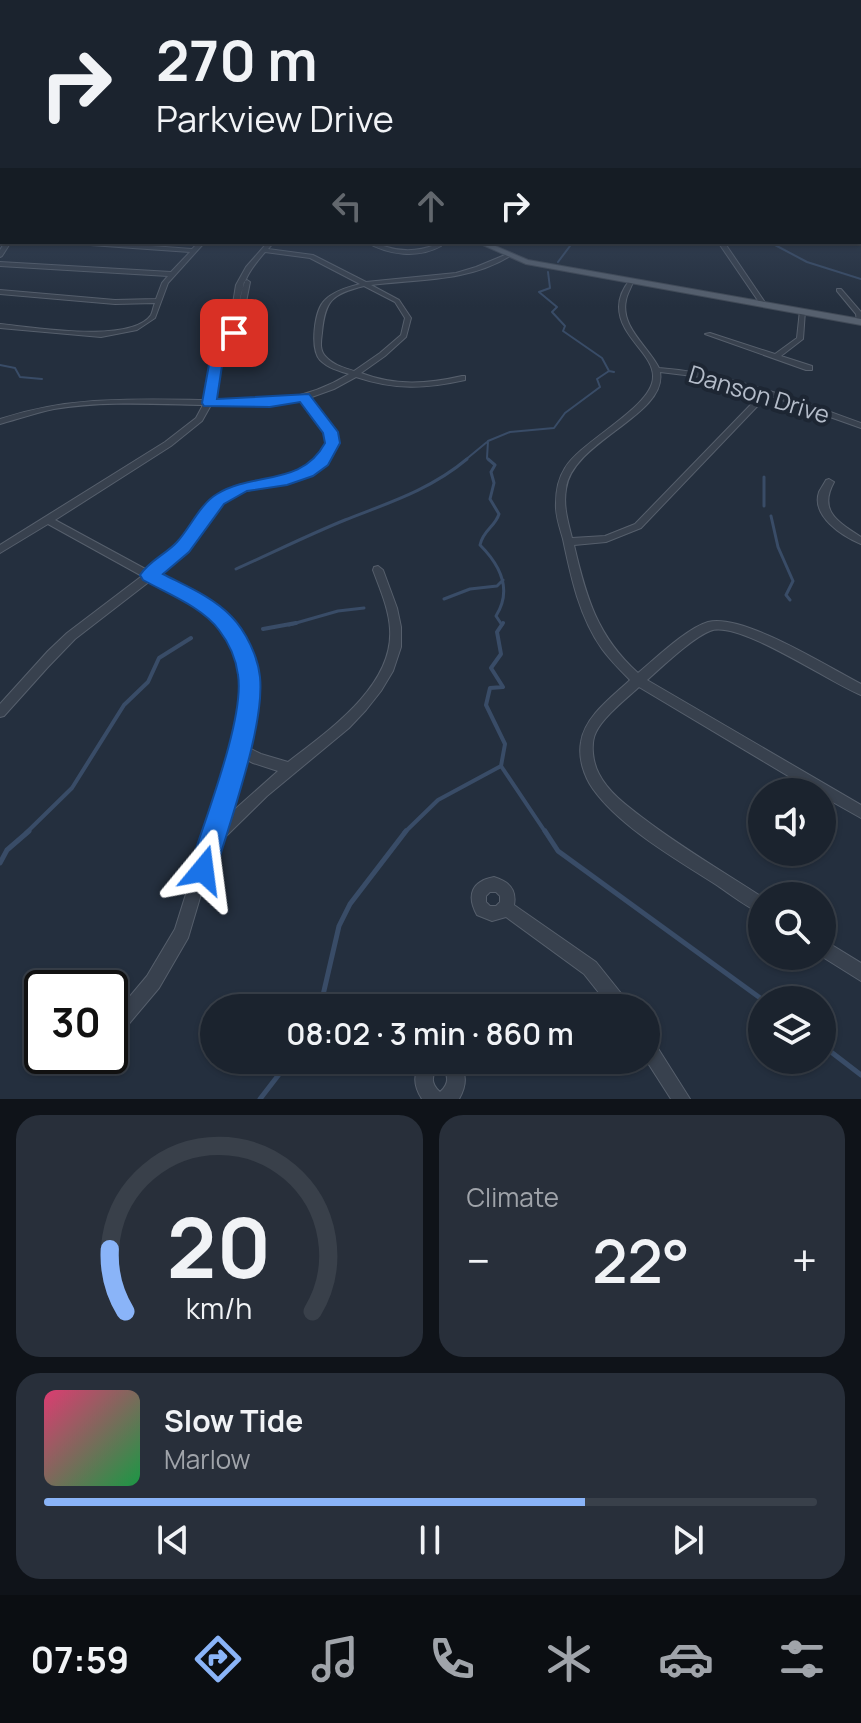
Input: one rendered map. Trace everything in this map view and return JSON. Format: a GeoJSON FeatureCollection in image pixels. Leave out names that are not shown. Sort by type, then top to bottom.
{"type":"FeatureCollection","features":[{"type":"Feature","properties":{"kind":"main road"},"geometry":{"type":"LineString","coordinates":[[484,244],[507,256],[630,282],[860,322]]}},
{"type":"Feature","properties":{"kind":"street"},"geometry":{"type":"LineString","coordinates":[[102,244],[194,251]]}},
{"type":"Feature","properties":{"kind":"street"},"geometry":{"type":"LineString","coordinates":[[0,326],[118,334],[149,321],[171,274],[200,244]]}},
{"type":"Feature","properties":{"kind":"street"},"geometry":{"type":"LineString","coordinates":[[374,244],[411,252],[432,249],[438,244]]}},
{"type":"Feature","properties":{"kind":"street"},"geometry":{"type":"LineString","coordinates":[[722,244],[763,304]]}},
{"type":"Feature","properties":{"kind":"street"},"geometry":{"type":"LineString","coordinates":[[0,422],[39,410],[83,403],[209,403],[270,403],[304,397],[332,386],[397,342],[408,323],[403,307],[367,285],[311,256],[271,246],[243,285],[237,326],[223,346],[213,369],[209,403],[199,419],[181,436],[0,550]]}},
{"type":"Feature","properties":{"kind":"street"},"geometry":{"type":"LineString","coordinates":[[462,378],[406,387],[332,365],[318,354],[323,306],[332,297],[383,280],[449,276],[507,256]]}},
{"type":"Feature","properties":{"kind":"street"},"geometry":{"type":"LineString","coordinates":[[0,264],[171,274]]}},
{"type":"Feature","properties":{"kind":"street"},"geometry":{"type":"LineString","coordinates":[[630,282],[620,302],[623,323],[656,370],[655,386],[648,397],[574,461],[565,474],[559,498],[586,610],[597,636],[614,658],[640,682],[861,812]]}},
{"type":"Feature","properties":{"kind":"street"},"geometry":{"type":"LineString","coordinates":[[839,290],[859,314],[860,322]]}},
{"type":"Feature","properties":{"kind":"street"},"geometry":{"type":"LineString","coordinates":[[0,292],[115,302],[157,301]]}},
{"type":"Feature","properties":{"kind":"street"},"geometry":{"type":"LineString","coordinates":[[776,357],[800,339],[802,311]]}},
{"type":"Feature","properties":{"kind":"street"},"geometry":{"type":"LineString","coordinates":[[708,334],[809,368]]}},
{"type":"Feature","properties":{"kind":"street","name":"Danson Drive"},"geometry":{"type":"LineString","coordinates":[[656,370],[709,375],[861,426]]}},
{"type":"Feature","properties":{"kind":"street"},"geometry":{"type":"LineString","coordinates":[[569,542],[606,539],[638,526],[766,393]]}},
{"type":"Feature","properties":{"kind":"street"},"geometry":{"type":"LineString","coordinates":[[0,712],[57,649],[182,548],[212,506],[226,495],[242,487],[297,476],[323,462],[330,450],[332,437],[304,397]]}},
{"type":"Feature","properties":{"kind":"street"},"geometry":{"type":"LineString","coordinates":[[829,482],[821,495],[822,507],[830,518],[861,541]]}},
{"type":"Feature","properties":{"kind":"street"},"geometry":{"type":"LineString","coordinates":[[48,520],[213,611],[234,633],[241,646],[249,677],[250,695],[238,748],[182,932],[168,960],[128,1011]]}},
{"type":"Feature","properties":{"kind":"street"},"geometry":{"type":"LineString","coordinates":[[211,842],[289,768],[361,707],[385,677],[396,645],[396,629],[378,570]]}},
{"type":"Feature","properties":{"kind":"street"},"geometry":{"type":"LineString","coordinates":[[748,896],[622,811],[594,779],[587,756],[591,729],[605,711],[706,627],[721,625],[741,630],[861,690]]}},
{"type":"Feature","properties":{"kind":"street"},"geometry":{"type":"LineString","coordinates":[[238,748],[258,759],[289,768]]}},
{"type":"Feature","properties":{"kind":"street"},"geometry":{"type":"LineString","coordinates":[[506,908],[590,968],[611,994]]}},
{"type":"Feature","properties":{"kind":"street"},"geometry":{"type":"LineString","coordinates":[[836,956],[861,973]]}},
{"type":"Feature","properties":{"kind":"street"},"geometry":{"type":"LineString","coordinates":[[660,1067],[681,1099]]}},
{"type":"Feature","properties":{"kind":"street"},"geometry":{"type":"LineString","coordinates":[[424,1074],[423,1083],[435,1099]]}},
{"type":"Feature","properties":{"kind":"street"},"geometry":{"type":"LineString","coordinates":[[454,1096],[456,1074]]}},
{"type":"Feature","properties":{"kind":"waterway"},"geometry":{"type":"LineString","coordinates":[[558,262],[572,244]]}},
{"type":"Feature","properties":{"kind":"waterway"},"geometry":{"type":"LineString","coordinates":[[775,245],[807,262],[861,279]]}},
{"type":"Feature","properties":{"kind":"waterway"},"geometry":{"type":"LineString","coordinates":[[548,272],[550,288],[539,292],[557,307],[552,312],[565,326],[563,331],[602,358],[609,371]]}},
{"type":"Feature","properties":{"kind":"waterway"},"geometry":{"type":"LineString","coordinates":[[0,365],[15,368],[20,377],[42,379]]}},
{"type":"Feature","properties":{"kind":"waterway"},"geometry":{"type":"LineString","coordinates":[[488,459],[488,441],[510,432],[554,428],[565,413],[600,387],[597,379],[609,371]]}},
{"type":"Feature","properties":{"kind":"waterway"},"geometry":{"type":"LineString","coordinates":[[609,371],[614,372]]}},
{"type":"Feature","properties":{"kind":"waterway"},"geometry":{"type":"LineString","coordinates":[[464,461],[487,442]]}},
{"type":"Feature","properties":{"kind":"waterway"},"geometry":{"type":"LineString","coordinates":[[236,569],[408,495],[467,459]]}},
{"type":"Feature","properties":{"kind":"waterway"},"geometry":{"type":"LineString","coordinates":[[488,459],[495,465],[491,472],[494,483],[490,499],[499,514],[480,545],[503,580]]}},
{"type":"Feature","properties":{"kind":"waterway"},"geometry":{"type":"LineString","coordinates":[[764,477],[764,506]]}},
{"type":"Feature","properties":{"kind":"waterway"},"geometry":{"type":"LineString","coordinates":[[771,516],[778,547],[793,581],[786,595],[790,600]]}},
{"type":"Feature","properties":{"kind":"waterway"},"geometry":{"type":"LineString","coordinates":[[444,599],[470,589],[497,586],[503,580]]}},
{"type":"Feature","properties":{"kind":"waterway"},"geometry":{"type":"LineString","coordinates":[[502,625],[496,616],[503,596],[503,580]]}},
{"type":"Feature","properties":{"kind":"waterway"},"geometry":{"type":"LineString","coordinates":[[296,623],[338,611],[364,608]]}},
{"type":"Feature","properties":{"kind":"waterway"},"geometry":{"type":"LineString","coordinates":[[263,629],[296,623]]}},
{"type":"Feature","properties":{"kind":"waterway"},"geometry":{"type":"LineString","coordinates":[[289,625],[296,623]]}},
{"type":"Feature","properties":{"kind":"waterway"},"geometry":{"type":"LineString","coordinates":[[501,766],[505,744],[486,705],[490,688],[503,687],[491,668],[501,654],[497,632],[502,625]]}},
{"type":"Feature","properties":{"kind":"waterway"},"geometry":{"type":"LineString","coordinates":[[26,833],[72,788],[124,705],[148,682],[159,658],[191,638]]}},
{"type":"Feature","properties":{"kind":"waterway"},"geometry":{"type":"LineString","coordinates":[[406,831],[438,800],[501,766]]}},
{"type":"Feature","properties":{"kind":"waterway"},"geometry":{"type":"LineString","coordinates":[[501,766],[546,833]]}},
{"type":"Feature","properties":{"kind":"waterway"},"geometry":{"type":"LineString","coordinates":[[0,863],[7,850],[29,831]]}},
{"type":"Feature","properties":{"kind":"waterway"},"geometry":{"type":"LineString","coordinates":[[323,994],[339,926],[350,904],[406,831]]}},
{"type":"Feature","properties":{"kind":"waterway"},"geometry":{"type":"LineString","coordinates":[[545,831],[558,851],[748,989]]}},
{"type":"Feature","properties":{"kind":"waterway"},"geometry":{"type":"LineString","coordinates":[[836,1056],[861,1075]]}},
{"type":"Feature","properties":{"kind":"waterway"},"geometry":{"type":"LineString","coordinates":[[260,1099],[279,1074]]}},
{"type":"Feature","properties":{"kind":"route"},"geometry":{"type":"LineString","coordinates":[[203,870],[247,719],[249,677],[241,646],[225,622],[199,602],[150,575],[193,536],[218,500],[242,487],[287,480],[307,472],[323,462],[333,443],[330,432],[304,397],[270,403],[209,403],[213,369],[223,346],[234,333]]}}]}
